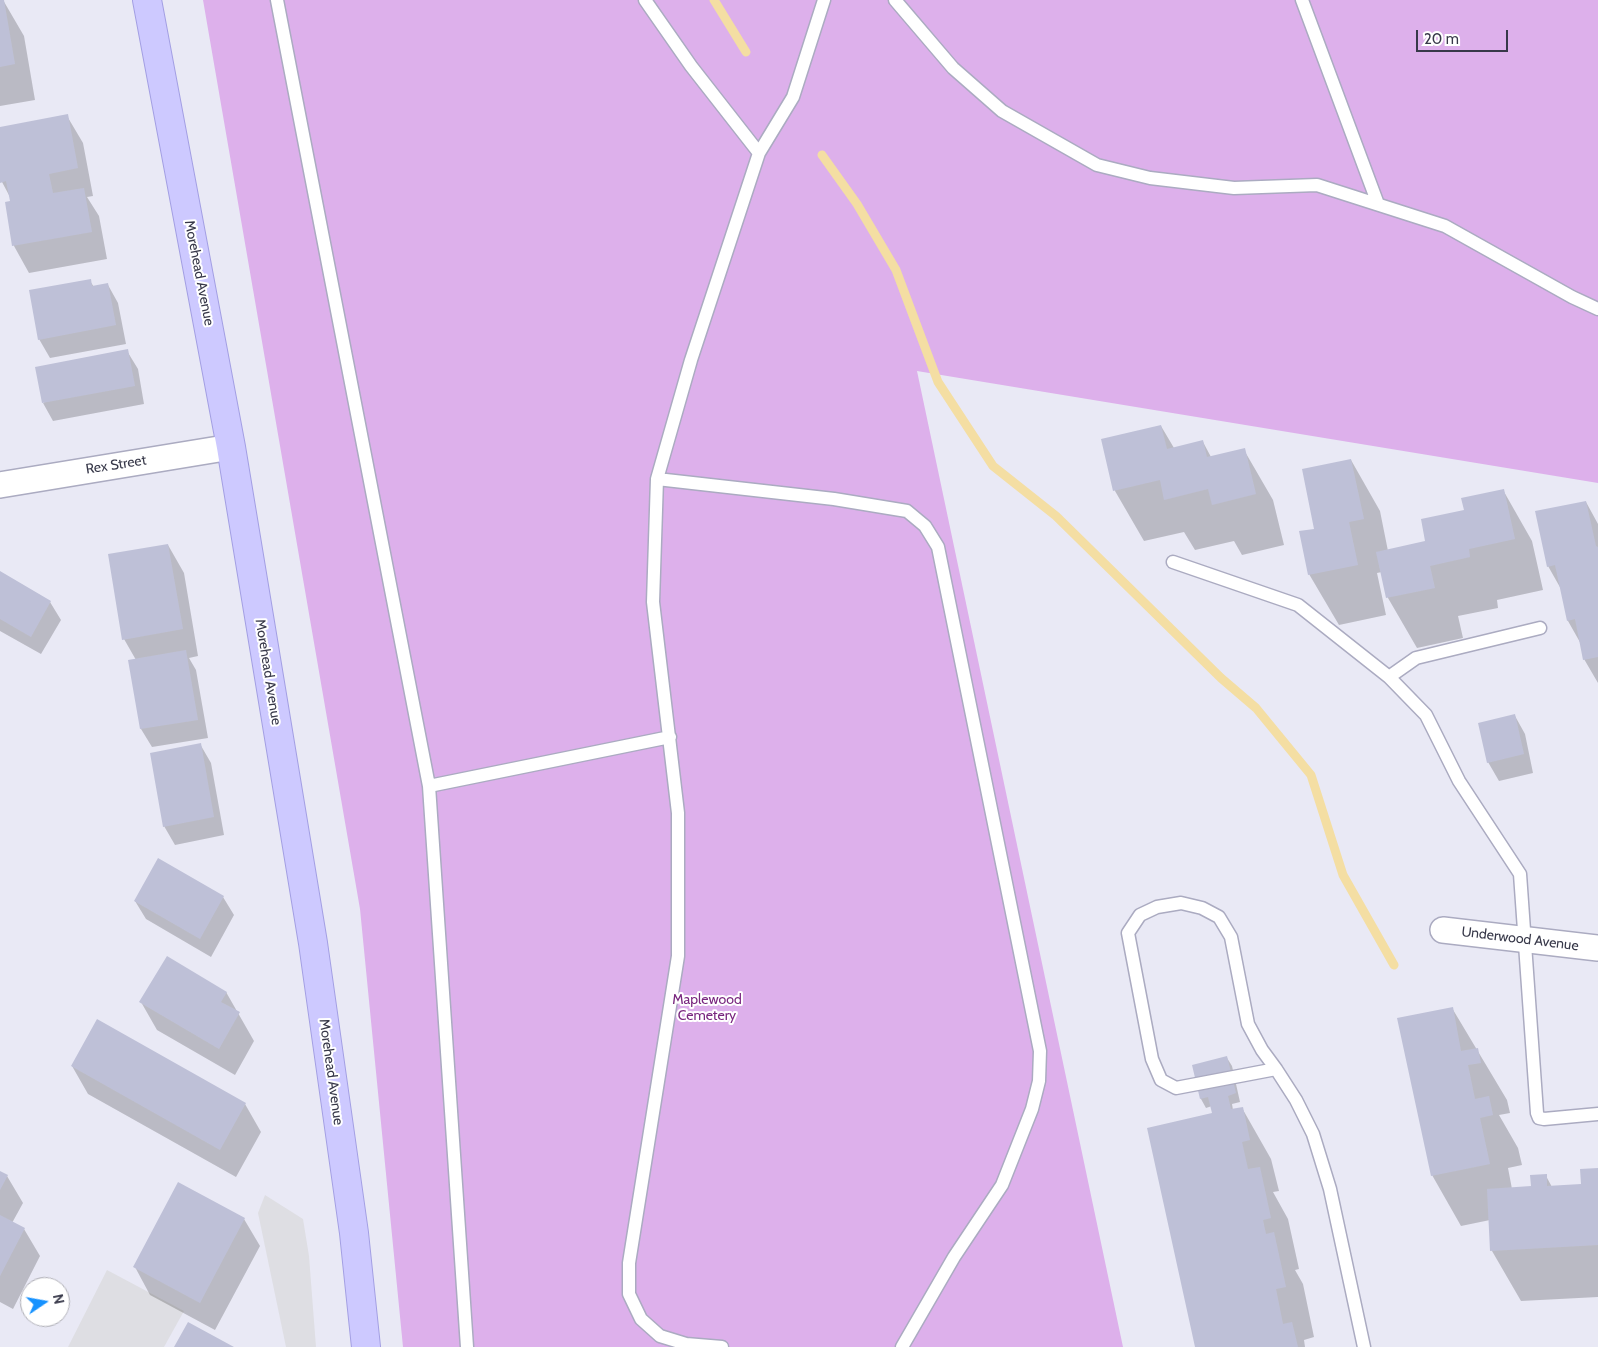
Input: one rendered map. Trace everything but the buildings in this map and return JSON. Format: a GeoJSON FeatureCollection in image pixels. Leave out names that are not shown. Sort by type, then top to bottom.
{"type":"FeatureCollection","features":[{"type":"Feature","properties":{"kind":"street","name":"Morehead Avenue"},"geometry":{"type":"LineString","coordinates":[[147,0],[231,447],[313,943],[354,1232],[366,1347]]}},
{"type":"Feature","properties":{"kind":"street","name":"Rex Street"},"geometry":{"type":"LineString","coordinates":[[0,485],[231,447]]}},
{"type":"Feature","properties":{"kind":"street","name":"Underwood Avenue"},"geometry":{"type":"LineString","coordinates":[[1442,930],[1598,948]]}},
{"type":"Feature","properties":{"kind":"lane"},"geometry":{"type":"LineString","coordinates":[[277,0],[429,786],[467,1347]]}},
{"type":"Feature","properties":{"kind":"lane"},"geometry":{"type":"LineString","coordinates":[[645,0],[691,66],[759,153]]}},
{"type":"Feature","properties":{"kind":"lane"},"geometry":{"type":"LineString","coordinates":[[722,1347],[686,1344],[660,1336],[641,1319],[630,1294],[629,1262],[678,956],[678,813],[653,602],[657,479],[690,360],[759,153],[793,97],[824,0]]}},
{"type":"Feature","properties":{"kind":"lane"},"geometry":{"type":"LineString","coordinates":[[895,0],[953,68],[1002,111],[1097,165],[1150,178],[1234,188],[1317,185],[1445,226],[1572,297],[1598,309]]}},
{"type":"Feature","properties":{"kind":"lane"},"geometry":{"type":"LineString","coordinates":[[1302,0],[1378,204]]}},
{"type":"Feature","properties":{"kind":"lane"},"geometry":{"type":"LineString","coordinates":[[657,479],[834,499],[907,511],[926,526],[938,547],[1040,1051],[1039,1081],[1032,1109],[1002,1185],[954,1257],[902,1347]]}},
{"type":"Feature","properties":{"kind":"lane"},"geometry":{"type":"LineString","coordinates":[[1173,562],[1298,605],[1389,677],[1426,715],[1459,781],[1520,874],[1537,1113],[1539,1118],[1598,1114]]}},
{"type":"Feature","properties":{"kind":"lane"},"geometry":{"type":"LineString","coordinates":[[1389,677],[1416,658],[1540,628]]}},
{"type":"Feature","properties":{"kind":"lane"},"geometry":{"type":"LineString","coordinates":[[429,786],[670,737]]}},
{"type":"Feature","properties":{"kind":"lane"},"geometry":{"type":"LineString","coordinates":[[1276,1069],[1176,1088],[1161,1080],[1152,1059],[1128,934],[1140,915],[1157,907],[1181,902],[1202,908],[1219,917],[1231,936],[1248,1024],[1296,1100],[1313,1134],[1330,1189],[1364,1347]]}},
{"type":"Feature","properties":{"kind":"green space","name":"Maplewood Cemetery"},"geometry":{"type":"Polygon","coordinates":[[[203,0],[1598,0],[1598,483],[917,371],[1123,1347],[403,1347],[360,909],[203,0]]]}},
{"type":"Feature","properties":{"kind":"shaded area"},"geometry":{"type":"Polygon","coordinates":[[[265,1195],[303,1219],[309,1256],[316,1347],[286,1347],[258,1213],[265,1195]]]}},
{"type":"Feature","properties":{"kind":"shaded area"},"geometry":{"type":"Polygon","coordinates":[[[107,1270],[184,1311],[164,1347],[68,1347],[107,1270]]]}},
{"type":"Feature","properties":{"kind":"waterway"},"geometry":{"type":"LineString","coordinates":[[714,0],[746,52]]}},
{"type":"Feature","properties":{"kind":"waterway"},"geometry":{"type":"LineString","coordinates":[[822,155],[857,204],[896,270],[938,382],[993,466],[1056,516],[1221,678],[1256,708],[1311,775],[1343,875],[1394,965]]}}]}
